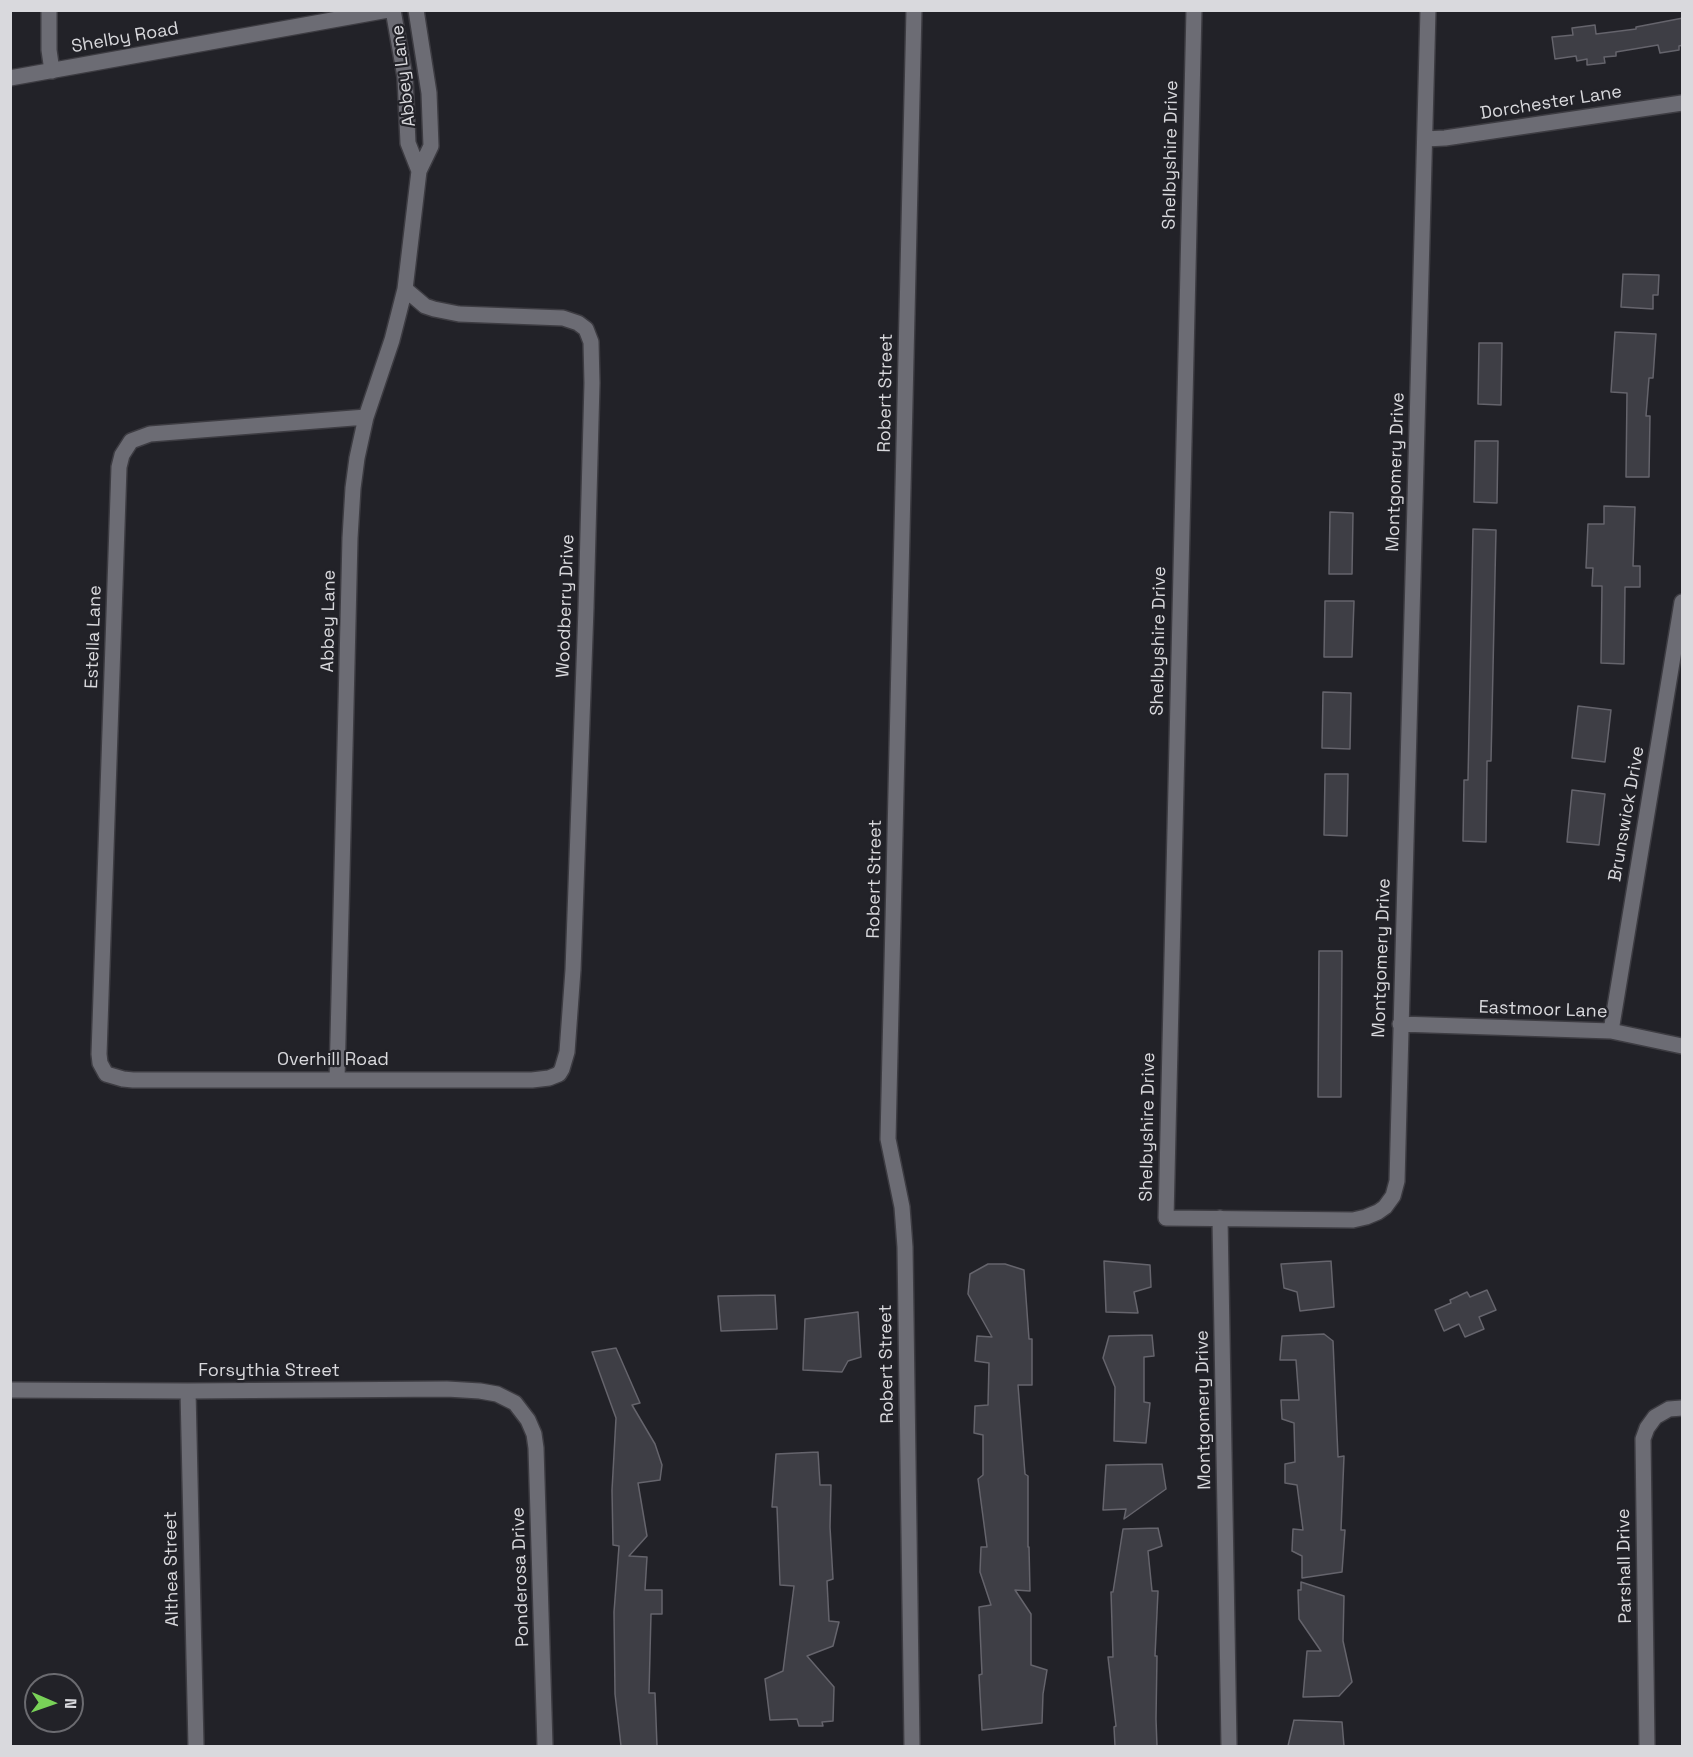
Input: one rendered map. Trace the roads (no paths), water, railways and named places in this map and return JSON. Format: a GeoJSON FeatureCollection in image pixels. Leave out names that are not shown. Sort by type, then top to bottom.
{"type":"FeatureCollection","features":[{"type":"Feature","properties":{"kind":"street"},"geometry":{"type":"LineString","coordinates":[[49,10],[49,50],[52,71]]}},
{"type":"Feature","properties":{"kind":"street","name":"Shelby Road"},"geometry":{"type":"LineString","coordinates":[[10,78],[347,14],[388,10]]}},
{"type":"Feature","properties":{"kind":"street","name":"Abbey Lane"},"geometry":{"type":"LineString","coordinates":[[393,10],[405,77],[408,143],[419,171]]}},
{"type":"Feature","properties":{"kind":"street","name":"Abbey Lane"},"geometry":{"type":"LineString","coordinates":[[337,1080],[353,489],[366,417],[392,340],[405,289],[419,171],[431,146],[426,75],[416,10]]}},
{"type":"Feature","properties":{"kind":"street","name":"Robert Street"},"geometry":{"type":"LineString","coordinates":[[912,1746],[905,1247],[902,1207],[888,1139],[914,10]]}},
{"type":"Feature","properties":{"kind":"street","name":"Shelbyshire Drive"},"geometry":{"type":"LineString","coordinates":[[1194,10],[1166,1218],[1220,1218]]}},
{"type":"Feature","properties":{"kind":"street","name":"Montgomery Drive"},"geometry":{"type":"LineString","coordinates":[[1229,1746],[1220,1218],[1353,1220],[1378,1212],[1384,1207],[1393,1196],[1396,1181],[1428,10]]}},
{"type":"Feature","properties":{"kind":"street","name":"Dorchester Lane"},"geometry":{"type":"LineString","coordinates":[[1425,139],[1683,103]]}},
{"type":"Feature","properties":{"kind":"street","name":"Woodberry Drive"},"geometry":{"type":"LineString","coordinates":[[405,289],[425,306],[459,314],[563,318],[578,322],[586,328],[591,342],[589,490],[573,970],[567,1052],[559,1074]]}},
{"type":"Feature","properties":{"kind":"street","name":"Estella Lane"},"geometry":{"type":"LineString","coordinates":[[106,1074],[100,1064],[99,1054],[119,467],[122,455],[126,445],[131,441],[150,434],[366,417]]}},
{"type":"Feature","properties":{"kind":"street","name":"Brunswick Drive"},"geometry":{"type":"LineString","coordinates":[[1611,1031],[1683,602]]}},
{"type":"Feature","properties":{"kind":"street","name":"Eastmoor Lane"},"geometry":{"type":"LineString","coordinates":[[1400,1024],[1611,1031],[1683,1046]]}},
{"type":"Feature","properties":{"kind":"street","name":"Overhill Road"},"geometry":{"type":"LineString","coordinates":[[106,1074],[133,1080],[532,1080],[559,1074]]}},
{"type":"Feature","properties":{"kind":"street","name":"Forsythia Street"},"geometry":{"type":"LineString","coordinates":[[10,1390],[435,1389],[497,1394],[508,1398],[522,1410]]}},
{"type":"Feature","properties":{"kind":"street","name":"Althea Street"},"geometry":{"type":"LineString","coordinates":[[188,1391],[196,1746]]}},
{"type":"Feature","properties":{"kind":"street","name":"Parshall Drive"},"geometry":{"type":"LineString","coordinates":[[1647,1746],[1644,1439],[1647,1428],[1655,1417],[1669,1409],[1683,1408]]}},
{"type":"Feature","properties":{"kind":"street","name":"Ponderosa Drive"},"geometry":{"type":"LineString","coordinates":[[522,1410],[534,1434],[538,1466],[545,1746]]}}]}
